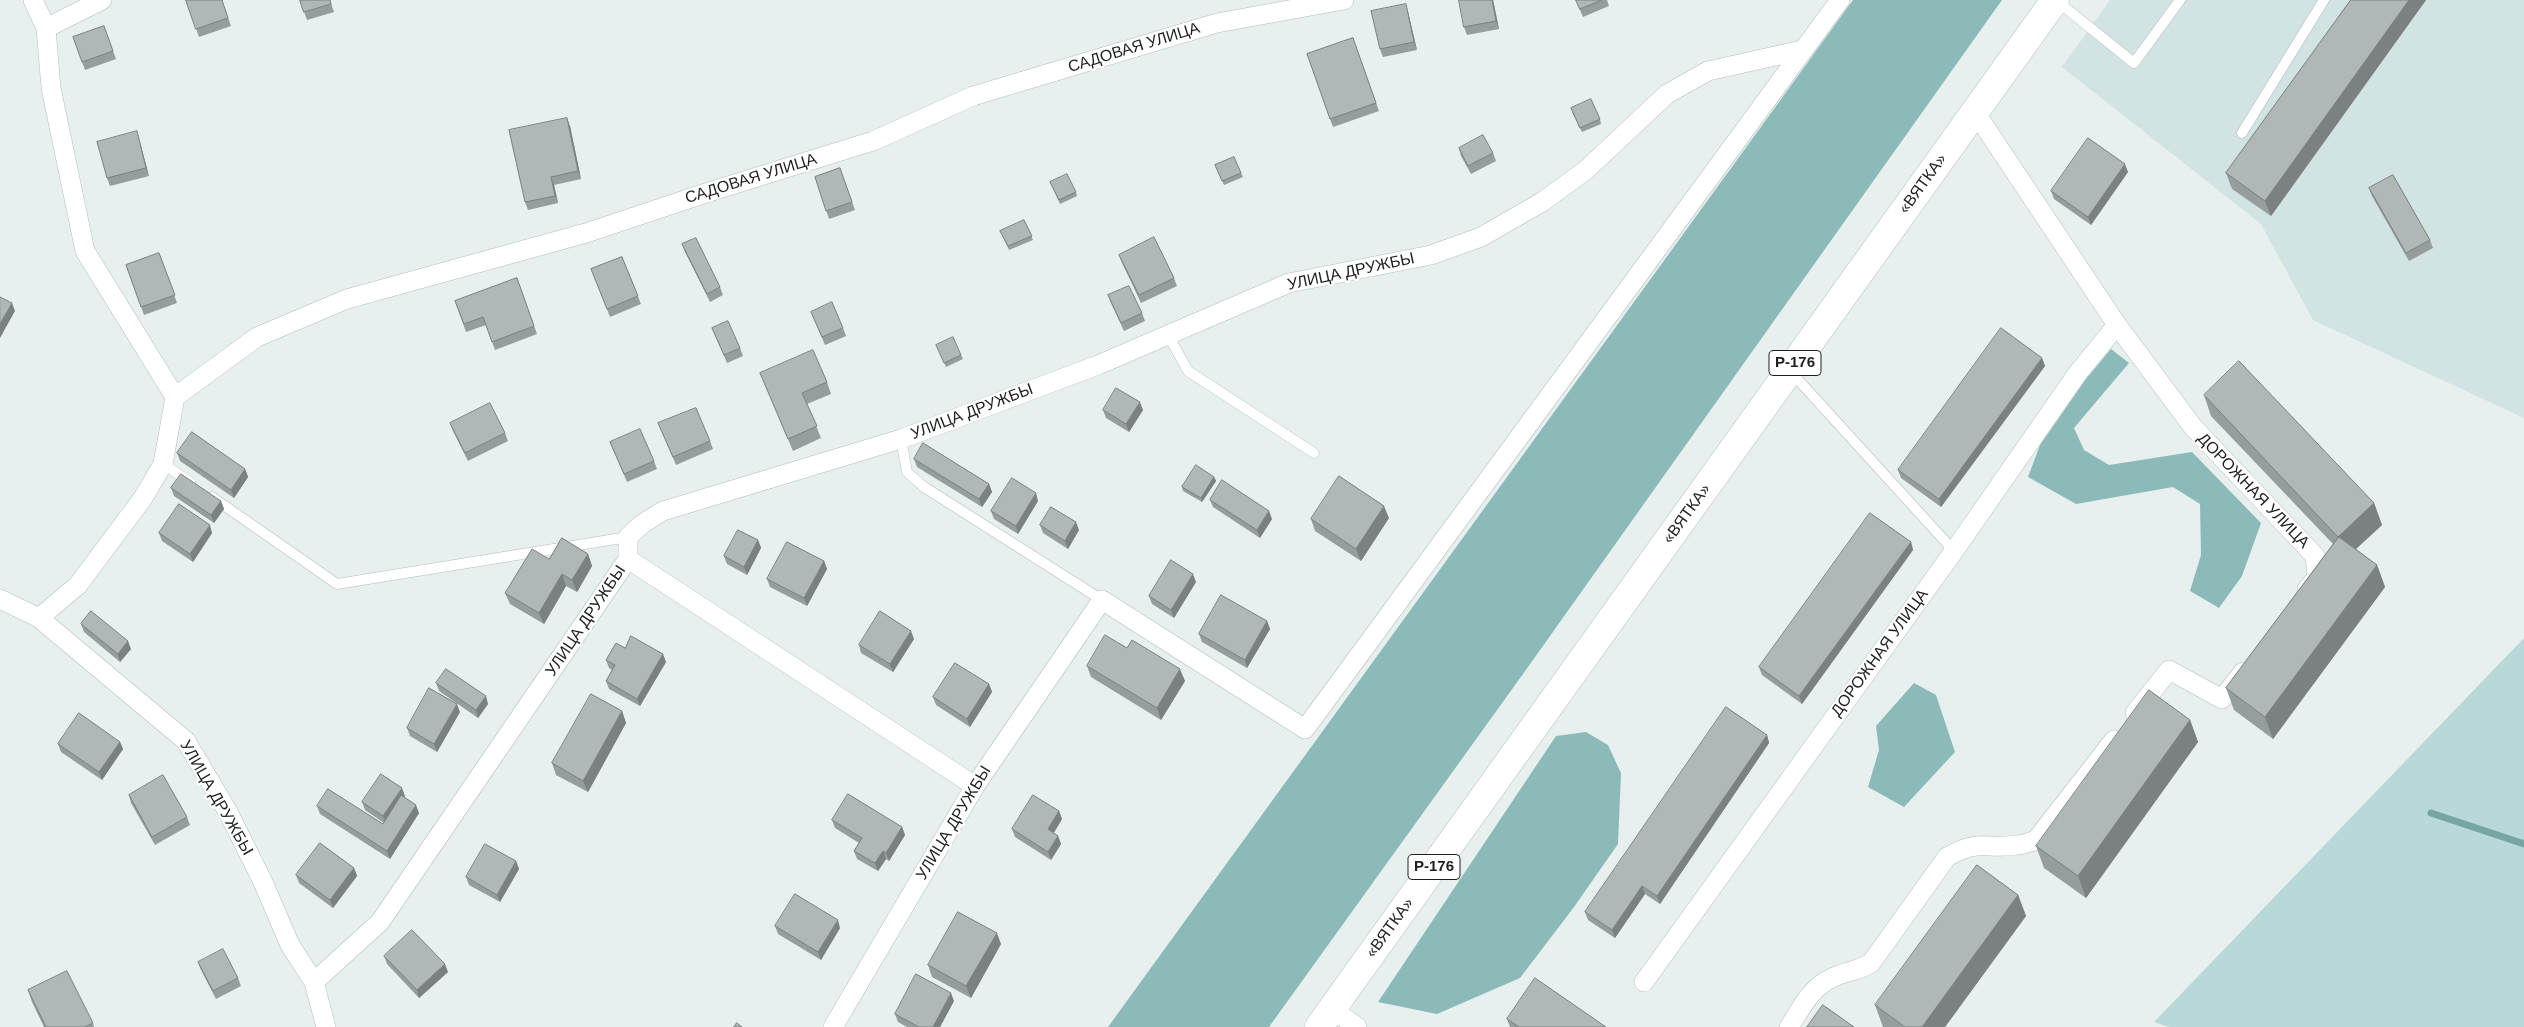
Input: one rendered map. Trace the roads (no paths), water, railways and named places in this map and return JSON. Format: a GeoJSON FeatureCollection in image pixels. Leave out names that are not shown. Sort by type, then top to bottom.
{"type":"FeatureCollection","features":[{"type":"Feature","properties":{"kind":"main road","name":"«ВЯТКА»"},"geometry":{"type":"LineString","coordinates":[[1326,1018],[2055,0]]}},
{"type":"Feature","properties":{"kind":"street"},"geometry":{"type":"LineString","coordinates":[[33,0],[46,28],[51,88],[85,251],[175,397],[163,464],[143,498],[78,585],[39,618]]}},
{"type":"Feature","properties":{"kind":"street"},"geometry":{"type":"LineString","coordinates":[[46,28],[102,0]]}},
{"type":"Feature","properties":{"kind":"street","name":"САДОВАЯ УЛИЦА"},"geometry":{"type":"LineString","coordinates":[[175,397],[257,337],[347,298],[586,233],[873,141],[973,96],[1208,26],[1344,0]]}},
{"type":"Feature","properties":{"kind":"street"},"geometry":{"type":"LineString","coordinates":[[1102,600],[1305,729],[1840,0]]}},
{"type":"Feature","properties":{"kind":"street","name":"УЛИЦА ДРУЖБЫ"},"geometry":{"type":"LineString","coordinates":[[314,982],[380,922],[628,559],[628,537],[642,524],[663,511],[901,439],[1098,365],[1289,283],[1431,255],[1481,237],[1542,202],[1586,170],[1667,94],[1708,71],[1802,50]]}},
{"type":"Feature","properties":{"kind":"street","name":"ДОРОЖНАЯ УЛИЦА"},"geometry":{"type":"LineString","coordinates":[[1975,112],[2117,325],[2193,427],[2315,556],[2317,577],[2299,600]]}},
{"type":"Feature","properties":{"kind":"street","name":"ДОРОЖНАЯ УЛИЦА"},"geometry":{"type":"LineString","coordinates":[[1644,982],[1954,550],[2077,374],[2117,325]]}},
{"type":"Feature","properties":{"kind":"street"},"geometry":{"type":"LineString","coordinates":[[628,559],[975,786]]}},
{"type":"Feature","properties":{"kind":"street","name":"УЛИЦА ДРУЖБЫ"},"geometry":{"type":"LineString","coordinates":[[0,599],[39,618],[186,741],[233,820],[263,882],[290,945],[314,982],[326,1027]]}},
{"type":"Feature","properties":{"kind":"street","name":"УЛИЦА ДРУЖБЫ"},"geometry":{"type":"LineString","coordinates":[[832,1027],[975,786],[1102,600]]}},
{"type":"Feature","properties":{"kind":"street"},"geometry":{"type":"LineString","coordinates":[[1788,1027],[1816,988],[1832,977],[1861,970],[1871,963],[1947,857],[1960,849],[1976,844],[2017,846],[2036,840],[2169,670],[2222,700],[2252,661]]}},
{"type":"Feature","properties":{"kind":"street"},"geometry":{"type":"LineString","coordinates":[[1326,1018],[1357,1027]]}},
{"type":"Feature","properties":{"kind":"lane"},"geometry":{"type":"LineString","coordinates":[[2055,0],[2134,63],[2180,0]]}},
{"type":"Feature","properties":{"kind":"lane"},"geometry":{"type":"LineString","coordinates":[[2242,133],[2324,0]]}},
{"type":"Feature","properties":{"kind":"lane"},"geometry":{"type":"LineString","coordinates":[[1168,335],[1188,371],[1314,453]]}},
{"type":"Feature","properties":{"kind":"lane"},"geometry":{"type":"LineString","coordinates":[[1790,370],[1954,550]]}},
{"type":"Feature","properties":{"kind":"lane"},"geometry":{"type":"LineString","coordinates":[[901,439],[908,472],[924,487],[1102,600]]}},
{"type":"Feature","properties":{"kind":"lane"},"geometry":{"type":"LineString","coordinates":[[163,464],[337,584],[628,537]]}},
{"type":"Feature","properties":{"kind":"waterway"},"geometry":{"type":"LineString","coordinates":[[2431,813],[2524,844]]}}]}
